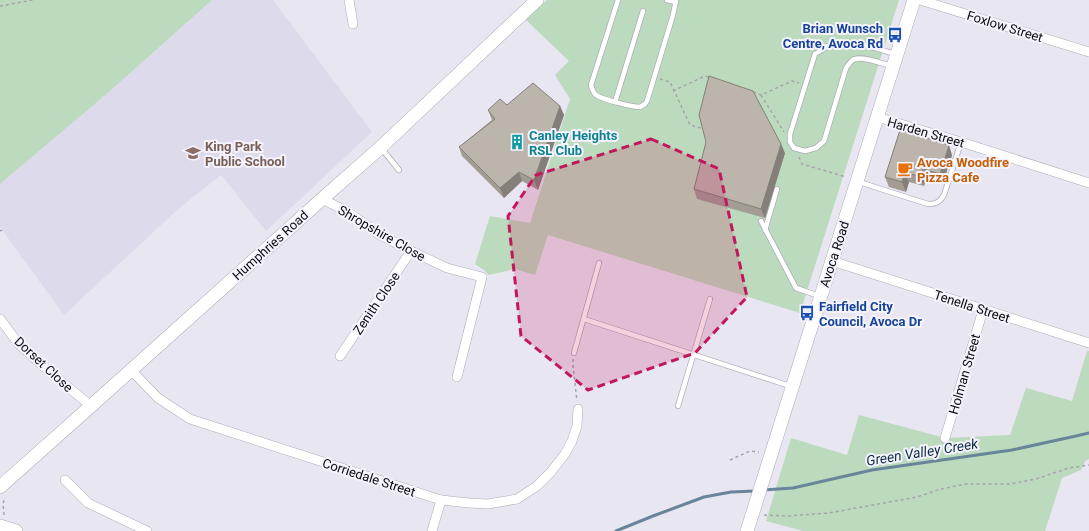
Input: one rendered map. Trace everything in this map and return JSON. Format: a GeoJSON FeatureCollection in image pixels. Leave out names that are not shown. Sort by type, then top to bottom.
{"type":"FeatureCollection","features":[{"type":"Feature","properties":{"kind":"street"},"geometry":{"type":"LineString","coordinates":[[349,0],[353,24]]}},
{"type":"Feature","properties":{"kind":"street","name":"Humphries Road"},"geometry":{"type":"LineString","coordinates":[[2,492],[91,406],[381,147],[537,0]]}},
{"type":"Feature","properties":{"kind":"street","name":"Avoca Road"},"geometry":{"type":"LineString","coordinates":[[747,531],[757,515],[760,488],[832,261],[851,180],[877,117],[914,0]]}},
{"type":"Feature","properties":{"kind":"street","name":"Foxlow Street"},"geometry":{"type":"LineString","coordinates":[[920,0],[1089,52]]}},
{"type":"Feature","properties":{"kind":"street","name":"Harden Street"},"geometry":{"type":"LineString","coordinates":[[877,117],[1089,183]]}},
{"type":"Feature","properties":{"kind":"street","name":"Shropshire Close"},"geometry":{"type":"LineString","coordinates":[[322,199],[348,212],[377,233],[411,251],[447,268],[482,277],[456,377]]}},
{"type":"Feature","properties":{"kind":"street","name":"Zenith Close"},"geometry":{"type":"LineString","coordinates":[[340,356],[411,251]]}},
{"type":"Feature","properties":{"kind":"street","name":"Tenella Street"},"geometry":{"type":"LineString","coordinates":[[832,261],[1089,343]]}},
{"type":"Feature","properties":{"kind":"street","name":"Holman Street"},"geometry":{"type":"LineString","coordinates":[[945,438],[983,310]]}},
{"type":"Feature","properties":{"kind":"street","name":"Dorset Close"},"geometry":{"type":"LineString","coordinates":[[0,319],[18,343],[91,406]]}},
{"type":"Feature","properties":{"kind":"street","name":"Corriedale Street"},"geometry":{"type":"LineString","coordinates":[[131,370],[158,398],[190,420],[441,500],[469,503],[488,504],[517,499],[537,486],[551,472],[569,448],[577,426],[578,409]]}},
{"type":"Feature","properties":{"kind":"street"},"geometry":{"type":"LineString","coordinates":[[65,480],[88,503],[147,531]]}},
{"type":"Feature","properties":{"kind":"street"},"geometry":{"type":"LineString","coordinates":[[432,531],[441,500]]}},
{"type":"Feature","properties":{"kind":"street"},"geometry":{"type":"LineString","coordinates":[[2,520],[16,531]]}},
{"type":"Feature","properties":{"kind":"lane"},"geometry":{"type":"LineString","coordinates":[[618,0],[591,85],[598,97],[636,107],[643,106],[647,101],[673,15],[676,1],[667,0]]}},
{"type":"Feature","properties":{"kind":"lane"},"geometry":{"type":"LineString","coordinates":[[615,102],[643,11]]}},
{"type":"Feature","properties":{"kind":"lane"},"geometry":{"type":"LineString","coordinates":[[893,67],[862,58],[856,58],[850,62],[846,68],[824,141],[816,148],[805,151],[794,148],[790,142],[790,134],[815,54],[828,46],[847,42],[863,44],[897,54]]}},
{"type":"Feature","properties":{"kind":"lane"},"geometry":{"type":"LineString","coordinates":[[851,180],[928,204],[936,204],[944,195],[961,142]]}},
{"type":"Feature","properties":{"kind":"lane"},"geometry":{"type":"LineString","coordinates":[[381,147],[399,170]]}},
{"type":"Feature","properties":{"kind":"lane"},"geometry":{"type":"LineString","coordinates":[[764,230],[777,190]]}},
{"type":"Feature","properties":{"kind":"lane"},"geometry":{"type":"LineString","coordinates":[[760,221],[796,288],[821,296]]}},
{"type":"Feature","properties":{"kind":"lane"},"geometry":{"type":"LineString","coordinates":[[574,353],[599,263]]}},
{"type":"Feature","properties":{"kind":"lane"},"geometry":{"type":"LineString","coordinates":[[678,406],[710,299]]}},
{"type":"Feature","properties":{"kind":"lane"},"geometry":{"type":"LineString","coordinates":[[584,319],[792,387]]}},
{"type":"Feature","properties":{"kind":"path"},"geometry":{"type":"LineString","coordinates":[[0,6],[33,0]]}},
{"type":"Feature","properties":{"kind":"path"},"geometry":{"type":"LineString","coordinates":[[673,91],[705,76],[712,78]]}},
{"type":"Feature","properties":{"kind":"path"},"geometry":{"type":"LineString","coordinates":[[654,77],[670,82],[690,125],[704,130]]}},
{"type":"Feature","properties":{"kind":"path"},"geometry":{"type":"LineString","coordinates":[[761,95],[792,81],[805,85]]}},
{"type":"Feature","properties":{"kind":"path"},"geometry":{"type":"LineString","coordinates":[[747,90],[761,95],[790,142]]}},
{"type":"Feature","properties":{"kind":"path"},"geometry":{"type":"LineString","coordinates":[[794,148],[802,164],[851,180]]}},
{"type":"Feature","properties":{"kind":"path"},"geometry":{"type":"LineString","coordinates":[[574,353],[573,366],[578,409]]}},
{"type":"Feature","properties":{"kind":"path"},"geometry":{"type":"LineString","coordinates":[[730,460],[750,451],[759,452]]}},
{"type":"Feature","properties":{"kind":"path"},"geometry":{"type":"LineString","coordinates":[[757,515],[787,516],[829,513],[917,497],[941,488],[965,484],[1010,484],[1036,479],[1069,468],[1089,465]]}},
{"type":"Feature","properties":{"kind":"path"},"geometry":{"type":"LineString","coordinates":[[2,492],[2,520]]}},
{"type":"Feature","properties":{"kind":"highlighted area"},"geometry":{"type":"Polygon","coordinates":[[[651,139],[719,169],[747,297],[695,353],[588,390],[521,336],[508,216],[536,175],[651,139]]]}},
{"type":"Feature","properties":{"kind":"shaded area","name":"King Park Public School"},"geometry":{"type":"Polygon","coordinates":[[[212,0],[273,0],[372,132],[266,231],[221,175],[177,210],[64,315],[0,227],[0,184],[110,91],[212,0]]]}},
{"type":"Feature","properties":{"kind":"green space"},"geometry":{"type":"Polygon","coordinates":[[[0,0],[212,0],[110,91],[0,184],[0,0]]]}},
{"type":"Feature","properties":{"kind":"green space"},"geometry":{"type":"Polygon","coordinates":[[[547,0],[899,0],[800,313],[548,235],[535,275],[515,269],[489,275],[475,264],[490,216],[530,223],[570,99],[555,75],[569,61],[525,19],[547,0]]]}},
{"type":"Feature","properties":{"kind":"green space"},"geometry":{"type":"Polygon","coordinates":[[[1087,351],[1089,351],[1089,459],[1085,461],[1081,470],[1062,478],[1045,531],[803,531],[766,521],[791,438],[847,455],[859,415],[945,438],[1010,435],[1026,388],[1072,401],[1087,351]]]}},
{"type":"Feature","properties":{"kind":"building"},"geometry":{"type":"Polygon","coordinates":[[[709,76],[753,91],[781,144],[761,209],[694,189],[706,142],[699,115],[709,76]]]}},
{"type":"Feature","properties":{"kind":"building","name":"Canley Heights RSL Club"},"geometry":{"type":"Polygon","coordinates":[[[533,83],[560,106],[534,180],[519,172],[500,188],[459,147],[495,119],[488,110],[500,99],[507,105],[533,83]]]}},
{"type":"Feature","properties":{"kind":"building"},"geometry":{"type":"Polygon","coordinates":[[[900,130],[949,145],[940,174],[923,169],[920,177],[905,172],[902,182],[885,177],[900,130]]]}},
{"type":"Feature","properties":{"kind":"waterway","name":"Green Valley Creek"},"geometry":{"type":"LineString","coordinates":[[763,490],[793,488],[872,470],[1012,450],[1089,433]]}},
{"type":"Feature","properties":{"kind":"waterway"},"geometry":{"type":"LineString","coordinates":[[616,531],[704,497],[731,492],[755,491]]}},
{"type":"Feature","properties":{"kind":"place","name":"Brian Wunsch Centre, Avoca Rd"},"geometry":{"type":"Point","coordinates":[895,35]}},
{"type":"Feature","properties":{"kind":"place","name":"Canley Heights RSL Club"},"geometry":{"type":"Point","coordinates":[517,142]}},
{"type":"Feature","properties":{"kind":"place","name":"King Park Public School"},"geometry":{"type":"Point","coordinates":[193,153]}},
{"type":"Feature","properties":{"kind":"place","name":"Avoca Woodfire Pizza Cafe"},"geometry":{"type":"Point","coordinates":[905,169]}},
{"type":"Feature","properties":{"kind":"place","name":"Fairfield City Council, Avoca Dr"},"geometry":{"type":"Point","coordinates":[807,313]}}]}
